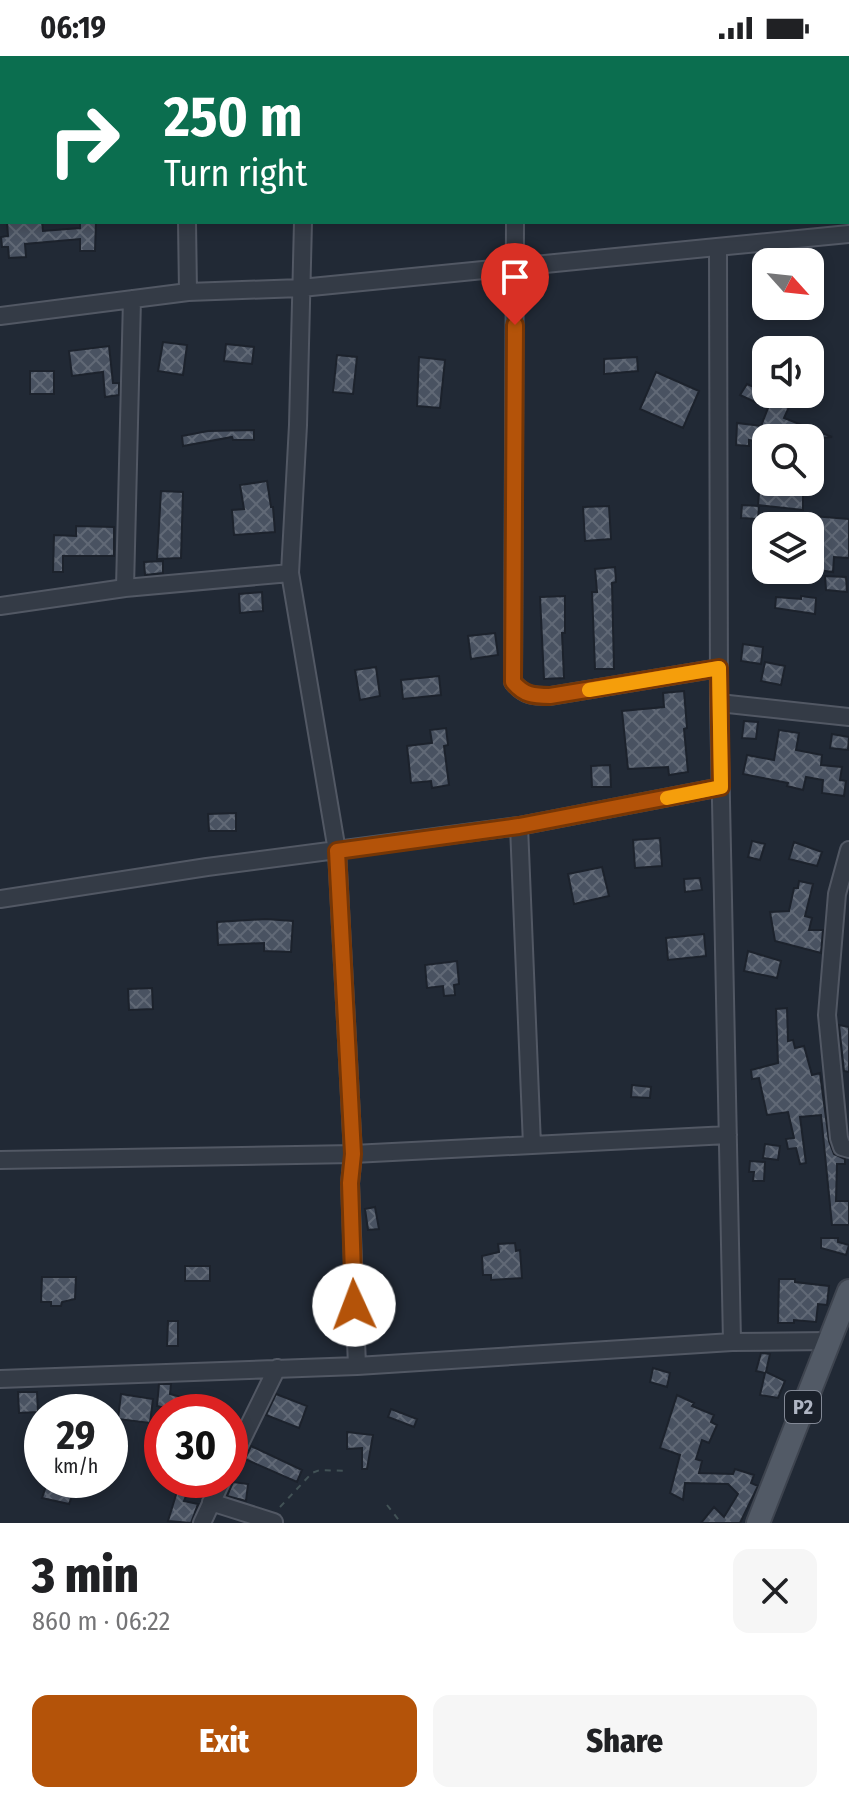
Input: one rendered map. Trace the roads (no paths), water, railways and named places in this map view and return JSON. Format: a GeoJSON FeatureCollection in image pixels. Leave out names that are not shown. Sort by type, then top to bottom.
{"type":"FeatureCollection","features":[{"type":"Feature","properties":{"kind":"main road","name":"P2"},"geometry":{"type":"LineString","coordinates":[[758,1523],[849,1291]]}},
{"type":"Feature","properties":{"kind":"street"},"geometry":{"type":"LineString","coordinates":[[187,224],[188,292]]}},
{"type":"Feature","properties":{"kind":"street"},"geometry":{"type":"LineString","coordinates":[[303,224],[298,425],[290,573],[337,851],[353,1154],[350,1183],[357,1366]]}},
{"type":"Feature","properties":{"kind":"street"},"geometry":{"type":"LineString","coordinates":[[515,224],[513,682],[530,696],[550,696],[719,668]]}},
{"type":"Feature","properties":{"kind":"street"},"geometry":{"type":"LineString","coordinates":[[0,316],[188,292],[301,288],[849,234]]}},
{"type":"Feature","properties":{"kind":"street"},"geometry":{"type":"LineString","coordinates":[[718,247],[719,703],[732,1342]]}},
{"type":"Feature","properties":{"kind":"street"},"geometry":{"type":"LineString","coordinates":[[125,588],[132,299]]}},
{"type":"Feature","properties":{"kind":"street"},"geometry":{"type":"LineString","coordinates":[[0,606],[125,588],[290,573]]}},
{"type":"Feature","properties":{"kind":"street"},"geometry":{"type":"LineString","coordinates":[[719,703],[849,717]]}},
{"type":"Feature","properties":{"kind":"street"},"geometry":{"type":"LineString","coordinates":[[0,899],[207,867],[519,826],[721,787]]}},
{"type":"Feature","properties":{"kind":"street"},"geometry":{"type":"LineString","coordinates":[[519,826],[532,1145]]}},
{"type":"Feature","properties":{"kind":"street"},"geometry":{"type":"LineString","coordinates":[[849,850],[837,894],[827,1015],[839,1138],[842,1147],[849,1149]]}},
{"type":"Feature","properties":{"kind":"street"},"geometry":{"type":"LineString","coordinates":[[0,1160],[353,1154],[728,1135]]}},
{"type":"Feature","properties":{"kind":"street"},"geometry":{"type":"LineString","coordinates":[[0,1379],[357,1366],[732,1342],[829,1341]]}},
{"type":"Feature","properties":{"kind":"street"},"geometry":{"type":"LineString","coordinates":[[248,1427],[277,1368]]}},
{"type":"Feature","properties":{"kind":"street"},"geometry":{"type":"LineString","coordinates":[[202,1523],[213,1498]]}},
{"type":"Feature","properties":{"kind":"street"},"geometry":{"type":"LineString","coordinates":[[211,1502],[274,1522]]}}]}
